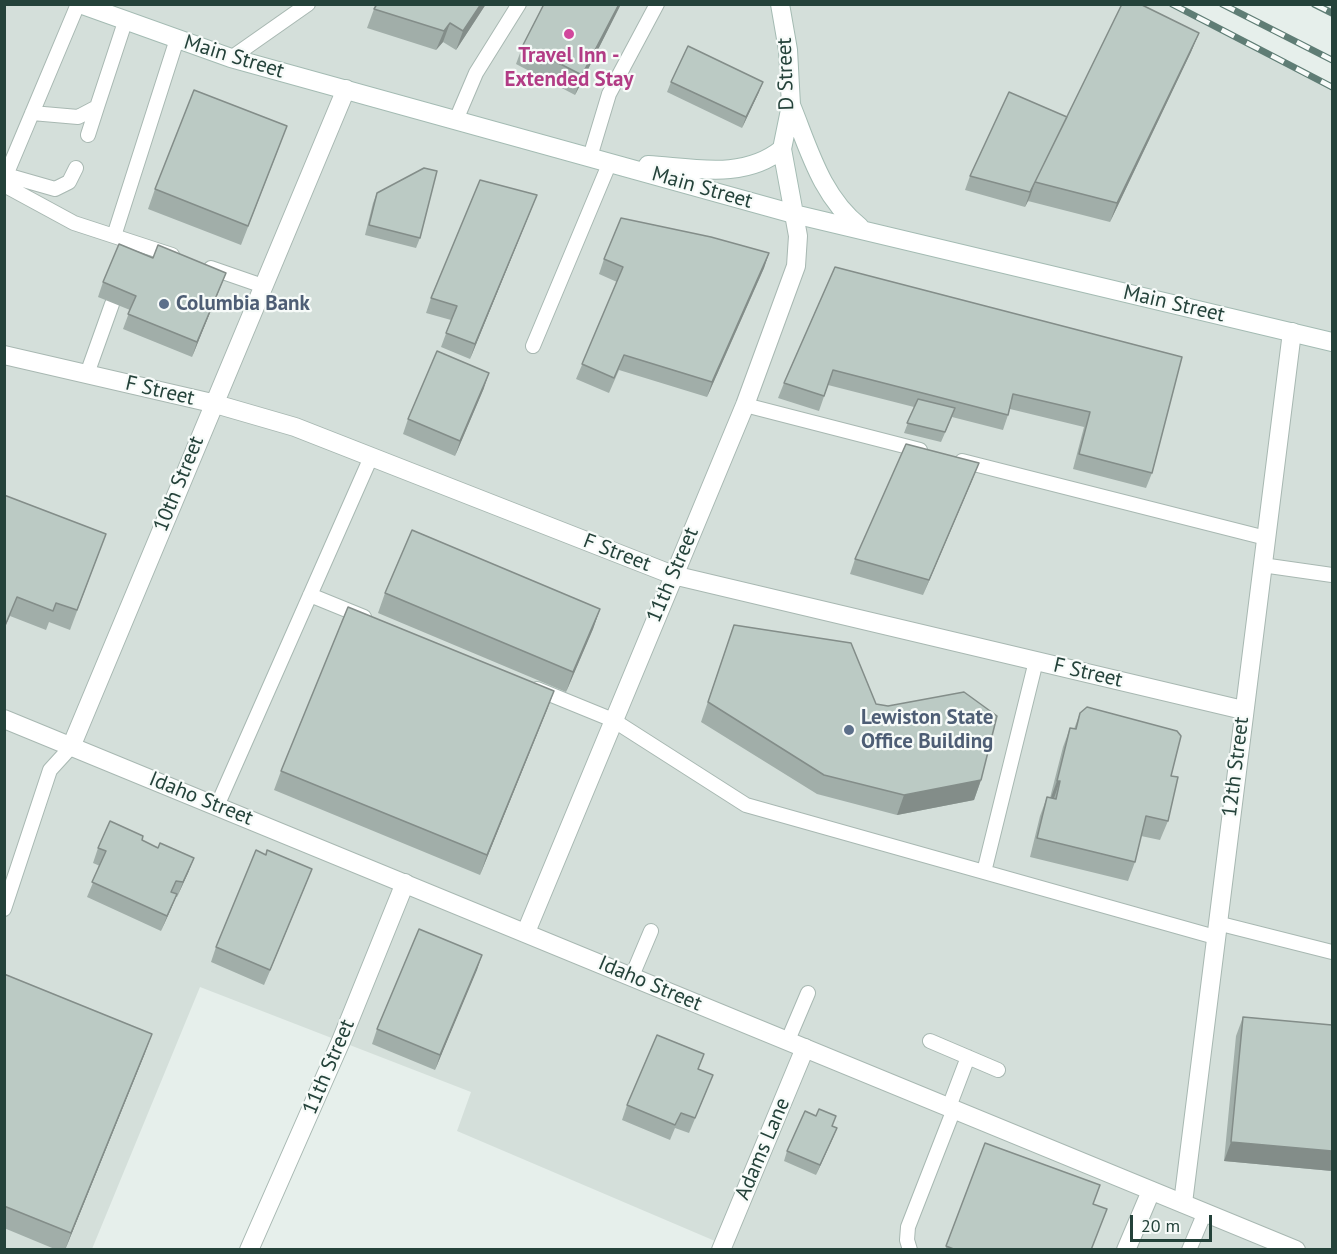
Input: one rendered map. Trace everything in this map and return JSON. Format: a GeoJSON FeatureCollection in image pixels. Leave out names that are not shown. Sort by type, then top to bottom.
{"type":"FeatureCollection","features":[{"type":"Feature","properties":{"kind":"street","name":"Main Street"},"geometry":{"type":"LineString","coordinates":[[79,4],[231,58],[794,214],[1332,342]]}},
{"type":"Feature","properties":{"kind":"street","name":"D Street"},"geometry":{"type":"LineString","coordinates":[[780,4],[788,50],[791,105],[782,149],[794,214]]}},
{"type":"Feature","properties":{"kind":"street","name":"10th Street"},"geometry":{"type":"LineString","coordinates":[[71,747],[346,89]]}},
{"type":"Feature","properties":{"kind":"street"},"geometry":{"type":"LineString","coordinates":[[791,105],[822,183],[844,214],[864,230]]}},
{"type":"Feature","properties":{"kind":"street"},"geometry":{"type":"LineString","coordinates":[[610,162],[739,170],[763,163],[782,149]]}},
{"type":"Feature","properties":{"kind":"street","name":"11th Street"},"geometry":{"type":"LineString","coordinates":[[526,932],[745,405],[796,266],[798,236],[794,214]]}},
{"type":"Feature","properties":{"kind":"street","name":"12th Street"},"geometry":{"type":"LineString","coordinates":[[1182,1203],[1292,332]]}},
{"type":"Feature","properties":{"kind":"street","name":"F Street"},"geometry":{"type":"LineString","coordinates":[[4,355],[213,403],[295,427],[673,575],[1243,710]]}},
{"type":"Feature","properties":{"kind":"street","name":"Idaho Street"},"geometry":{"type":"LineString","coordinates":[[4,719],[1296,1250]]}},
{"type":"Feature","properties":{"kind":"street","name":"11th Street"},"geometry":{"type":"LineString","coordinates":[[249,1250],[341,1041],[405,883]]}},
{"type":"Feature","properties":{"kind":"street","name":"Adams Lane"},"geometry":{"type":"LineString","coordinates":[[721,1250],[806,1048]]}},
{"type":"Feature","properties":{"kind":"street"},"geometry":{"type":"LineString","coordinates":[[1126,1250],[1151,1191]]}},
{"type":"Feature","properties":{"kind":"lane"},"geometry":{"type":"LineString","coordinates":[[5,180],[79,4]]}},
{"type":"Feature","properties":{"kind":"lane"},"geometry":{"type":"LineString","coordinates":[[231,58],[308,4]]}},
{"type":"Feature","properties":{"kind":"lane"},"geometry":{"type":"LineString","coordinates":[[456,120],[476,74],[519,4]]}},
{"type":"Feature","properties":{"kind":"lane"},"geometry":{"type":"LineString","coordinates":[[590,157],[609,94],[657,4]]}},
{"type":"Feature","properties":{"kind":"lane"},"geometry":{"type":"LineString","coordinates":[[88,135],[125,22]]}},
{"type":"Feature","properties":{"kind":"lane"},"geometry":{"type":"LineString","coordinates":[[114,236],[177,39]]}},
{"type":"Feature","properties":{"kind":"lane"},"geometry":{"type":"LineString","coordinates":[[32,113],[78,117],[97,107]]}},
{"type":"Feature","properties":{"kind":"lane"},"geometry":{"type":"LineString","coordinates":[[533,346],[610,162]]}},
{"type":"Feature","properties":{"kind":"lane"},"geometry":{"type":"LineString","coordinates":[[5,180],[55,189],[69,182],[76,168]]}},
{"type":"Feature","properties":{"kind":"lane"},"geometry":{"type":"LineString","coordinates":[[5,180],[74,223],[114,236],[132,248],[195,263],[263,286]]}},
{"type":"Feature","properties":{"kind":"lane"},"geometry":{"type":"LineString","coordinates":[[87,374],[112,304]]}},
{"type":"Feature","properties":{"kind":"lane"},"geometry":{"type":"LineString","coordinates":[[745,405],[1266,538]]}},
{"type":"Feature","properties":{"kind":"lane"},"geometry":{"type":"LineString","coordinates":[[217,806],[371,457]]}},
{"type":"Feature","properties":{"kind":"lane"},"geometry":{"type":"LineString","coordinates":[[1262,565],[1332,575]]}},
{"type":"Feature","properties":{"kind":"lane"},"geometry":{"type":"LineString","coordinates":[[310,595],[375,621]]}},
{"type":"Feature","properties":{"kind":"lane"},"geometry":{"type":"LineString","coordinates":[[984,872],[1036,661]]}},
{"type":"Feature","properties":{"kind":"lane"},"geometry":{"type":"LineString","coordinates":[[525,684],[613,720],[746,805],[984,872],[1216,930],[1332,952]]}},
{"type":"Feature","properties":{"kind":"lane"},"geometry":{"type":"LineString","coordinates":[[4,909],[50,770],[71,747]]}},
{"type":"Feature","properties":{"kind":"lane"},"geometry":{"type":"LineString","coordinates":[[632,976],[651,931]]}},
{"type":"Feature","properties":{"kind":"lane"},"geometry":{"type":"LineString","coordinates":[[788,1040],[808,993]]}},
{"type":"Feature","properties":{"kind":"lane"},"geometry":{"type":"LineString","coordinates":[[930,1041],[998,1070]]}},
{"type":"Feature","properties":{"kind":"lane"},"geometry":{"type":"LineString","coordinates":[[910,1250],[907,1240],[908,1227],[968,1057]]}},
{"type":"Feature","properties":{"kind":"lane"},"geometry":{"type":"LineString","coordinates":[[1189,1250],[1204,1212]]}},
{"type":"Feature","properties":{"kind":"shaded area"},"geometry":{"type":"Polygon","coordinates":[[[5,5],[1172,5],[1332,86],[1332,1249],[721,1249],[722,1244],[457,1131],[471,1092],[200,987],[92,1249],[5,1250],[5,5]]]}},
{"type":"Feature","properties":{"kind":"building"},"geometry":{"type":"Polygon","coordinates":[[[377,4],[481,4],[463,31],[450,23],[444,31],[374,9],[377,4]]]}},
{"type":"Feature","properties":{"kind":"building","name":"Travel Inn - Extended Stay"},"geometry":{"type":"Polygon","coordinates":[[[544,4],[619,4],[582,75],[523,45],[544,4]]]}},
{"type":"Feature","properties":{"kind":"building"},"geometry":{"type":"Polygon","coordinates":[[[1122,4],[1140,4],[1199,33],[1117,203],[1035,182],[1122,4]]]}},
{"type":"Feature","properties":{"kind":"building"},"geometry":{"type":"Polygon","coordinates":[[[688,46],[763,82],[746,117],[671,82],[688,46]]]}},
{"type":"Feature","properties":{"kind":"building"},"geometry":{"type":"Polygon","coordinates":[[[194,90],[287,126],[248,226],[155,189],[194,90]]]}},
{"type":"Feature","properties":{"kind":"building"},"geometry":{"type":"Polygon","coordinates":[[[1009,92],[1067,117],[1030,192],[970,176],[1009,92]]]}},
{"type":"Feature","properties":{"kind":"building"},"geometry":{"type":"Polygon","coordinates":[[[424,168],[437,171],[420,238],[369,225],[377,193],[424,168]]]}},
{"type":"Feature","properties":{"kind":"building"},"geometry":{"type":"Polygon","coordinates":[[[480,180],[537,195],[475,344],[446,333],[457,306],[431,298],[480,180]]]}},
{"type":"Feature","properties":{"kind":"building"},"geometry":{"type":"Polygon","coordinates":[[[621,218],[711,237],[769,253],[712,382],[624,355],[614,378],[582,364],[623,267],[604,259],[621,218]]]}},
{"type":"Feature","properties":{"kind":"building","name":"Columbia Bank"},"geometry":{"type":"Polygon","coordinates":[[[119,244],[153,258],[158,245],[226,273],[197,342],[128,314],[136,296],[103,282],[119,244]]]}},
{"type":"Feature","properties":{"kind":"building"},"geometry":{"type":"Polygon","coordinates":[[[835,267],[1182,357],[1152,473],[1079,454],[1090,412],[1013,394],[1008,415],[833,370],[824,396],[784,383],[835,267]]]}},
{"type":"Feature","properties":{"kind":"building"},"geometry":{"type":"Polygon","coordinates":[[[437,351],[489,373],[460,441],[408,419],[437,351]]]}},
{"type":"Feature","properties":{"kind":"building"},"geometry":{"type":"Polygon","coordinates":[[[918,399],[955,408],[945,432],[907,423],[918,399]]]}},
{"type":"Feature","properties":{"kind":"building"},"geometry":{"type":"Polygon","coordinates":[[[906,444],[979,463],[929,580],[855,559],[906,444]]]}},
{"type":"Feature","properties":{"kind":"building"},"geometry":{"type":"Polygon","coordinates":[[[4,495],[106,534],[77,610],[56,603],[53,611],[17,597],[4,628],[4,495]]]}},
{"type":"Feature","properties":{"kind":"building"},"geometry":{"type":"Polygon","coordinates":[[[412,530],[600,609],[573,672],[385,593],[412,530]]]}},
{"type":"Feature","properties":{"kind":"building"},"geometry":{"type":"Polygon","coordinates":[[[348,607],[554,691],[487,855],[281,771],[348,607]]]}},
{"type":"Feature","properties":{"kind":"building","name":"Lewiston State Office Building"},"geometry":{"type":"Polygon","coordinates":[[[734,625],[851,643],[876,704],[888,706],[964,692],[997,716],[981,780],[904,795],[824,775],[708,702],[734,625]]]}},
{"type":"Feature","properties":{"kind":"building"},"geometry":{"type":"Polygon","coordinates":[[[1087,707],[1177,731],[1181,736],[1171,776],[1178,777],[1168,821],[1146,816],[1135,862],[1037,838],[1047,797],[1056,799],[1060,781],[1057,781],[1070,728],[1076,729],[1080,713],[1087,707]]]}},
{"type":"Feature","properties":{"kind":"building"},"geometry":{"type":"Polygon","coordinates":[[[110,821],[143,836],[142,840],[158,848],[160,843],[194,858],[183,882],[176,881],[171,892],[177,894],[167,916],[92,882],[106,851],[98,848],[110,821]]]}},
{"type":"Feature","properties":{"kind":"building"},"geometry":{"type":"Polygon","coordinates":[[[256,850],[266,855],[267,850],[312,869],[270,970],[216,947],[256,850]]]}},
{"type":"Feature","properties":{"kind":"building"},"geometry":{"type":"Polygon","coordinates":[[[419,929],[482,955],[440,1055],[377,1029],[419,929]]]}},
{"type":"Feature","properties":{"kind":"building"},"geometry":{"type":"Polygon","coordinates":[[[4,974],[152,1034],[71,1233],[4,1206],[4,974]]]}},
{"type":"Feature","properties":{"kind":"building"},"geometry":{"type":"Polygon","coordinates":[[[1243,1017],[1332,1025],[1332,1151],[1231,1142],[1243,1017]]]}},
{"type":"Feature","properties":{"kind":"building"},"geometry":{"type":"Polygon","coordinates":[[[657,1035],[704,1054],[698,1069],[713,1075],[695,1118],[681,1113],[675,1125],[627,1105],[657,1035]]]}},
{"type":"Feature","properties":{"kind":"building"},"geometry":{"type":"Polygon","coordinates":[[[819,1109],[836,1116],[832,1126],[837,1128],[820,1165],[787,1151],[805,1111],[816,1116],[819,1109]]]}},
{"type":"Feature","properties":{"kind":"building"},"geometry":{"type":"Polygon","coordinates":[[[985,1143],[1100,1185],[1093,1204],[1107,1209],[1091,1250],[956,1250],[946,1246],[985,1143]]]}},
{"type":"Feature","properties":{"kind":"railway"},"geometry":{"type":"LineString","coordinates":[[1172,4],[1332,87]]}},
{"type":"Feature","properties":{"kind":"railway"},"geometry":{"type":"LineString","coordinates":[[1222,4],[1332,60]]}},
{"type":"Feature","properties":{"kind":"railway"},"geometry":{"type":"LineString","coordinates":[[1314,4],[1332,13]]}},
{"type":"Feature","properties":{"kind":"place","name":"Travel Inn - Extended Stay"},"geometry":{"type":"Point","coordinates":[569,34]}},
{"type":"Feature","properties":{"kind":"place","name":"Columbia Bank"},"geometry":{"type":"Point","coordinates":[164,304]}},
{"type":"Feature","properties":{"kind":"place","name":"Lewiston State Office Building"},"geometry":{"type":"Point","coordinates":[849,730]}}]}
